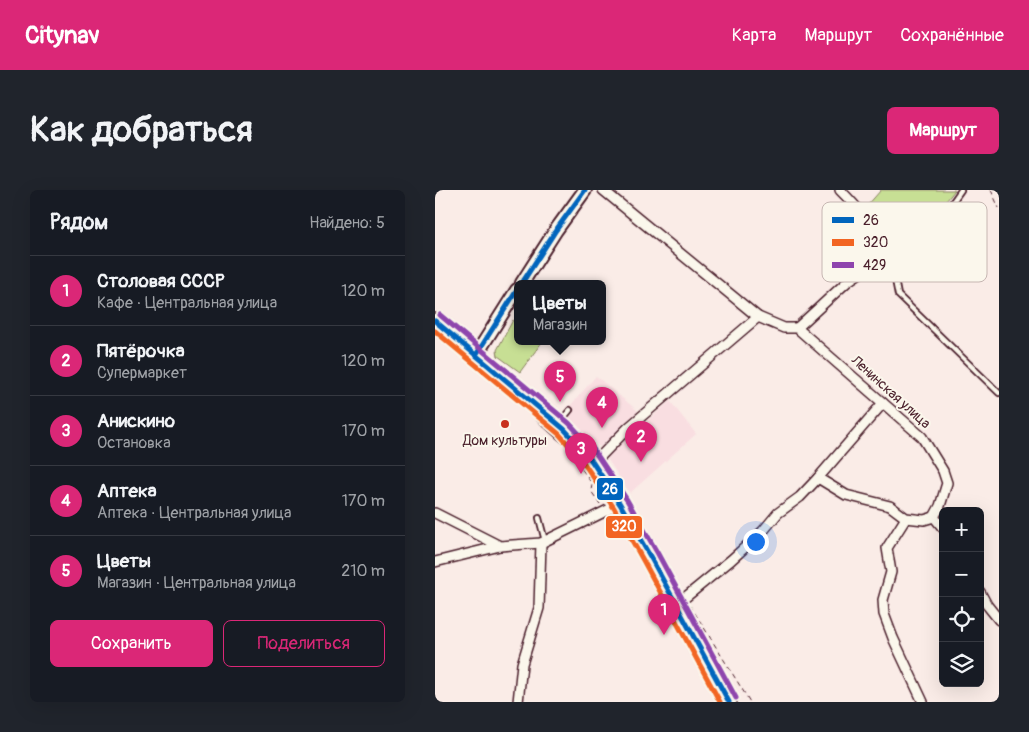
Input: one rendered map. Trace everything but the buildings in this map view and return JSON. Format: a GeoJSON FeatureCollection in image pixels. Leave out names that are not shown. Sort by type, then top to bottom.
{"type":"FeatureCollection","features":[{"type":"Feature","properties":{"kind":"main road"},"geometry":{"type":"LineString","coordinates":[[524,280],[556,230],[585,190]]}},
{"type":"Feature","properties":{"kind":"main road"},"geometry":{"type":"LineString","coordinates":[[476,355],[514,295]]}},
{"type":"Feature","properties":{"kind":"main road"},"geometry":{"type":"LineString","coordinates":[[435,321],[581,446],[594,463],[615,507],[681,601],[729,702]]}},
{"type":"Feature","properties":{"kind":"street"},"geometry":{"type":"LineString","coordinates":[[603,190],[758,317],[783,328],[797,328],[847,282]]}},
{"type":"Feature","properties":{"kind":"street"},"geometry":{"type":"LineString","coordinates":[[840,190],[851,202]]}},
{"type":"Feature","properties":{"kind":"street"},"geometry":{"type":"LineString","coordinates":[[594,463],[629,427],[758,317]]}},
{"type":"Feature","properties":{"kind":"street","name":"Ленинская улица"},"geometry":{"type":"LineString","coordinates":[[797,328],[922,437],[943,471],[947,483],[940,506],[934,517]]}},
{"type":"Feature","properties":{"kind":"street"},"geometry":{"type":"LineString","coordinates":[[681,601],[763,531],[778,513],[800,497],[883,403]]}},
{"type":"Feature","properties":{"kind":"street"},"geometry":{"type":"LineString","coordinates":[[818,478],[846,495],[890,506],[906,518],[924,520],[934,517],[939,523]]}},
{"type":"Feature","properties":{"kind":"street"},"geometry":{"type":"LineString","coordinates":[[435,562],[500,546],[543,542],[615,507]]}},
{"type":"Feature","properties":{"kind":"street"},"geometry":{"type":"LineString","coordinates":[[435,513],[500,546]]}},
{"type":"Feature","properties":{"kind":"street"},"geometry":{"type":"LineString","coordinates":[[906,518],[887,548],[891,572],[883,600],[884,614],[923,702]]}},
{"type":"Feature","properties":{"kind":"street"},"geometry":{"type":"LineString","coordinates":[[518,702],[522,664],[539,608],[543,542]]}},
{"type":"Feature","properties":{"kind":"street"},"geometry":{"type":"LineString","coordinates":[[982,597],[987,606],[999,620]]}},
{"type":"Feature","properties":{"kind":"lane"},"geometry":{"type":"LineString","coordinates":[[953,202],[961,190]]}},
{"type":"Feature","properties":{"kind":"lane"},"geometry":{"type":"LineString","coordinates":[[895,282],[898,295],[999,393]]}},
{"type":"Feature","properties":{"kind":"lane"},"geometry":{"type":"LineString","coordinates":[[538,408],[539,418],[567,443],[581,446]]}},
{"type":"Feature","properties":{"kind":"lane"},"geometry":{"type":"LineString","coordinates":[[558,425],[570,410]]}},
{"type":"Feature","properties":{"kind":"lane"},"geometry":{"type":"LineString","coordinates":[[539,518],[543,542]]}},
{"type":"Feature","properties":{"kind":"path"},"geometry":{"type":"LineString","coordinates":[[991,190],[999,208]]}},
{"type":"Feature","properties":{"kind":"path"},"geometry":{"type":"LineString","coordinates":[[577,462],[591,484],[591,491],[600,504],[615,507]]}},
{"type":"Feature","properties":{"kind":"path"},"geometry":{"type":"LineString","coordinates":[[681,601],[750,702]]}},
{"type":"Feature","properties":{"kind":"shaded area"},"geometry":{"type":"Polygon","coordinates":[[[596,376],[638,411],[600,447],[564,413],[596,376]]]}},
{"type":"Feature","properties":{"kind":"shaded area"},"geometry":{"type":"Polygon","coordinates":[[[670,401],[696,434],[630,493],[606,457],[670,401]]]}},
{"type":"Feature","properties":{"kind":"green space"},"geometry":{"type":"Polygon","coordinates":[[[881,190],[955,190],[945,202],[870,202],[881,190]]]}},
{"type":"Feature","properties":{"kind":"green space"},"geometry":{"type":"Polygon","coordinates":[[[513,320],[514,345],[540,345],[520,372],[498,356],[497,350],[513,320]]]}},
{"type":"Feature","properties":{"kind":"transit line","name":"26"},"geometry":{"type":"LineString","coordinates":[[524,280],[556,230],[585,190]]}},
{"type":"Feature","properties":{"kind":"transit line","name":"26"},"geometry":{"type":"LineString","coordinates":[[476,355],[514,295]]}},
{"type":"Feature","properties":{"kind":"transit line","name":"429"},"geometry":{"type":"LineString","coordinates":[[440,315],[569,423],[593,449],[627,500],[736,698]]}},
{"type":"Feature","properties":{"kind":"transit line","name":"26"},"geometry":{"type":"LineString","coordinates":[[435,321],[564,429],[587,454],[620,504],[651,558],[729,702]]}},
{"type":"Feature","properties":{"kind":"transit line","name":"320"},"geometry":{"type":"LineString","coordinates":[[435,331],[559,434],[581,459],[614,508],[720,702]]}},
{"type":"Feature","properties":{"kind":"place","name":"Цветы"},"geometry":{"type":"Point","coordinates":[560,402]}},
{"type":"Feature","properties":{"kind":"place","name":"Дом культуры"},"geometry":{"type":"Point","coordinates":[505,424]}},
{"type":"Feature","properties":{"kind":"place","name":"Аптека"},"geometry":{"type":"Point","coordinates":[602,428]}},
{"type":"Feature","properties":{"kind":"place","name":"Пятёрочка"},"geometry":{"type":"Point","coordinates":[641,462]}},
{"type":"Feature","properties":{"kind":"place","name":"Анискино"},"geometry":{"type":"Point","coordinates":[581,474]}},
{"type":"Feature","properties":{"kind":"place","name":"Столовая СССР"},"geometry":{"type":"Point","coordinates":[664,635]}}]}
